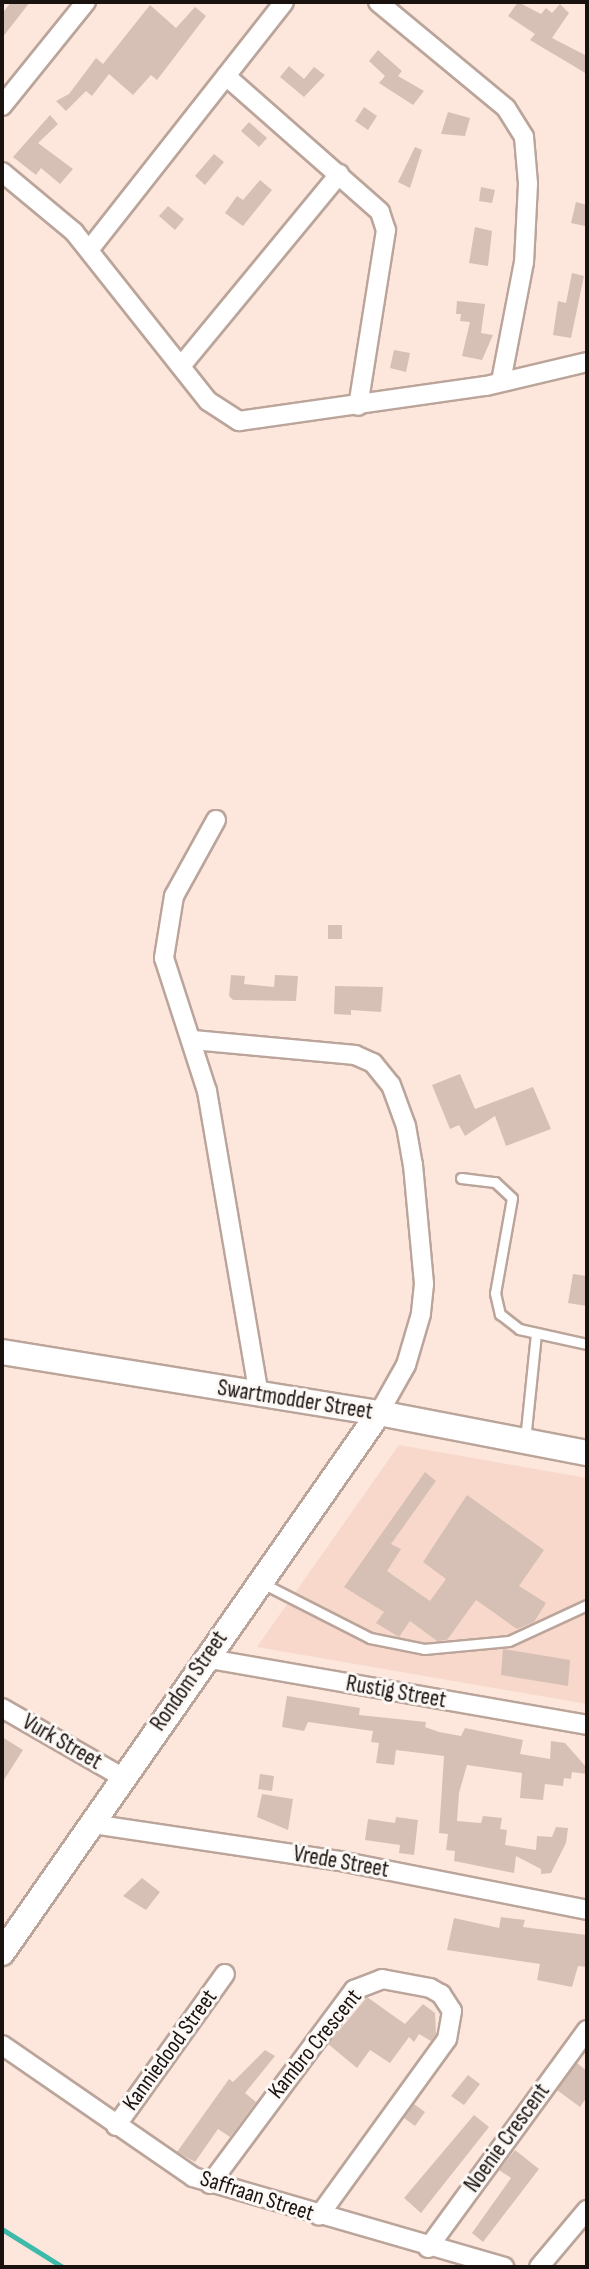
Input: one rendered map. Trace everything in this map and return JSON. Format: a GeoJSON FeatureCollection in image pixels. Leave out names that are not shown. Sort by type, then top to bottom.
{"type":"FeatureCollection","features":[{"type":"Feature","properties":{"kind":"street"},"geometry":{"type":"LineString","coordinates":[[2,106],[86,2]]}},
{"type":"Feature","properties":{"kind":"street"},"geometry":{"type":"LineString","coordinates":[[89,250],[284,2]]}},
{"type":"Feature","properties":{"kind":"street"},"geometry":{"type":"LineString","coordinates":[[378,2],[475,79],[506,108],[522,131],[527,184],[524,262],[501,382]]}},
{"type":"Feature","properties":{"kind":"street"},"geometry":{"type":"LineString","coordinates":[[226,76],[380,212],[386,230],[358,406]]}},
{"type":"Feature","properties":{"kind":"street"},"geometry":{"type":"LineString","coordinates":[[2,172],[89,250],[208,401],[239,421],[358,406],[501,382],[587,362]]}},
{"type":"Feature","properties":{"kind":"street"},"geometry":{"type":"LineString","coordinates":[[181,366],[339,174]]}},
{"type":"Feature","properties":{"kind":"street"},"geometry":{"type":"LineString","coordinates":[[216,820],[174,896],[165,937],[170,984],[193,1040],[210,1103],[260,1396]]}},
{"type":"Feature","properties":{"kind":"street"},"geometry":{"type":"LineString","coordinates":[[193,1040],[355,1055],[373,1063],[391,1085],[411,1152],[424,1284],[421,1314],[406,1365],[379,1413]]}},
{"type":"Feature","properties":{"kind":"street","name":"Swartmodder Street"},"geometry":{"type":"LineString","coordinates":[[2,1352],[260,1396],[379,1413],[587,1453]]}},
{"type":"Feature","properties":{"kind":"street"},"geometry":{"type":"LineString","coordinates":[[335,1407],[343,1439],[343,1463]]}},
{"type":"Feature","properties":{"kind":"street","name":"Rondom Street"},"geometry":{"type":"LineString","coordinates":[[2,1952],[204,1658],[379,1413]]}},
{"type":"Feature","properties":{"kind":"street","name":"Rustig Street"},"geometry":{"type":"LineString","coordinates":[[204,1658],[587,1725]]}},
{"type":"Feature","properties":{"kind":"street","name":"Vurk Street"},"geometry":{"type":"LineString","coordinates":[[2,1708],[122,1777]]}},
{"type":"Feature","properties":{"kind":"street","name":"Vrede Street"},"geometry":{"type":"LineString","coordinates":[[92,1824],[341,1861],[587,1910]]}},
{"type":"Feature","properties":{"kind":"street","name":"Kanniedood Street"},"geometry":{"type":"LineString","coordinates":[[116,2126],[225,1974]]}},
{"type":"Feature","properties":{"kind":"street","name":"Kambro Crescent"},"geometry":{"type":"LineString","coordinates":[[210,2184],[354,1990],[382,1979],[430,1988],[441,1994],[452,2011],[447,2039],[319,2216]]}},
{"type":"Feature","properties":{"kind":"street","name":"Noenie Crescent"},"geometry":{"type":"LineString","coordinates":[[428,2248],[587,2030]]}},
{"type":"Feature","properties":{"kind":"street","name":"Saffraan Street"},"geometry":{"type":"LineString","coordinates":[[2,2045],[116,2126],[210,2184],[428,2248],[504,2267]]}},
{"type":"Feature","properties":{"kind":"street"},"geometry":{"type":"LineString","coordinates":[[542,2266],[587,2210]]}},
{"type":"Feature","properties":{"kind":"lane"},"geometry":{"type":"LineString","coordinates":[[461,1178],[502,1185],[512,1198],[496,1304],[508,1324],[536,1334],[587,1344]]}},
{"type":"Feature","properties":{"kind":"lane"},"geometry":{"type":"LineString","coordinates":[[524,1441],[536,1334]]}},
{"type":"Feature","properties":{"kind":"lane"},"geometry":{"type":"LineString","coordinates":[[259,1581],[370,1637],[424,1649],[509,1641],[587,1605]]}},
{"type":"Feature","properties":{"kind":"shaded area"},"geometry":{"type":"Polygon","coordinates":[[[399,1445],[587,1478],[587,1704],[257,1647],[399,1445]]]}},
{"type":"Feature","properties":{"kind":"building"},"geometry":{"type":"Polygon","coordinates":[[[11,2],[30,2],[2,38],[2,14],[11,2]]]}},
{"type":"Feature","properties":{"kind":"building"},"geometry":{"type":"Polygon","coordinates":[[[518,2],[541,14],[546,8],[552,13],[560,4],[569,13],[552,38],[587,56],[587,74],[530,40],[535,34],[508,16],[518,2]]]}},
{"type":"Feature","properties":{"kind":"building"},"geometry":{"type":"Polygon","coordinates":[[[150,5],[176,28],[195,7],[206,16],[157,80],[151,75],[133,95],[109,74],[92,96],[86,91],[66,111],[56,101],[69,94],[96,58],[103,64],[150,5]]]}},
{"type":"Feature","properties":{"kind":"building"},"geometry":{"type":"Polygon","coordinates":[[[378,50],[402,71],[398,76],[424,91],[413,105],[379,83],[385,76],[369,61],[378,50]]]}},
{"type":"Feature","properties":{"kind":"building"},"geometry":{"type":"Polygon","coordinates":[[[289,66],[304,79],[314,67],[325,75],[304,97],[280,77],[289,66]]]}},
{"type":"Feature","properties":{"kind":"building"},"geometry":{"type":"Polygon","coordinates":[[[364,107],[377,116],[368,130],[355,121],[364,107]]]}},
{"type":"Feature","properties":{"kind":"building"},"geometry":{"type":"Polygon","coordinates":[[[448,112],[470,118],[465,136],[441,134],[448,112]]]}},
{"type":"Feature","properties":{"kind":"building"},"geometry":{"type":"Polygon","coordinates":[[[50,115],[58,124],[38,143],[73,169],[60,184],[41,168],[36,175],[13,157],[50,115]]]}},
{"type":"Feature","properties":{"kind":"building"},"geometry":{"type":"Polygon","coordinates":[[[249,122],[267,138],[259,147],[241,131],[249,122]]]}},
{"type":"Feature","properties":{"kind":"building"},"geometry":{"type":"Polygon","coordinates":[[[415,147],[422,150],[410,188],[398,182],[415,147]]]}},
{"type":"Feature","properties":{"kind":"building"},"geometry":{"type":"Polygon","coordinates":[[[214,154],[224,162],[205,185],[195,176],[214,154]]]}},
{"type":"Feature","properties":{"kind":"building"},"geometry":{"type":"Polygon","coordinates":[[[260,180],[272,190],[243,226],[225,213],[237,196],[243,200],[260,180]]]}},
{"type":"Feature","properties":{"kind":"building"},"geometry":{"type":"Polygon","coordinates":[[[481,187],[495,190],[492,203],[479,201],[481,187]]]}},
{"type":"Feature","properties":{"kind":"building"},"geometry":{"type":"Polygon","coordinates":[[[576,202],[587,205],[585,226],[571,223],[576,202]]]}},
{"type":"Feature","properties":{"kind":"building"},"geometry":{"type":"Polygon","coordinates":[[[168,206],[184,219],[175,230],[159,216],[168,206]]]}},
{"type":"Feature","properties":{"kind":"building"},"geometry":{"type":"Polygon","coordinates":[[[475,227],[492,231],[488,266],[469,263],[475,227]]]}},
{"type":"Feature","properties":{"kind":"building"},"geometry":{"type":"Polygon","coordinates":[[[572,273],[584,276],[571,338],[553,335],[558,301],[566,303],[572,273]]]}},
{"type":"Feature","properties":{"kind":"building"},"geometry":{"type":"Polygon","coordinates":[[[457,301],[485,304],[481,333],[493,335],[482,360],[462,356],[470,322],[460,321],[461,314],[456,314],[457,301]]]}},
{"type":"Feature","properties":{"kind":"building"},"geometry":{"type":"Polygon","coordinates":[[[394,350],[410,353],[406,372],[390,368],[394,350]]]}},
{"type":"Feature","properties":{"kind":"building"},"geometry":{"type":"Polygon","coordinates":[[[328,925],[342,925],[342,939],[328,939],[328,925]]]}},
{"type":"Feature","properties":{"kind":"building"},"geometry":{"type":"Polygon","coordinates":[[[231,975],[245,976],[244,984],[274,987],[275,975],[298,976],[296,1001],[233,1000],[229,996],[231,975]]]}},
{"type":"Feature","properties":{"kind":"building"},"geometry":{"type":"Polygon","coordinates":[[[335,986],[383,987],[381,1012],[351,1010],[351,1015],[334,1014],[335,986]]]}},
{"type":"Feature","properties":{"kind":"building"},"geometry":{"type":"Polygon","coordinates":[[[460,1074],[475,1109],[533,1087],[551,1129],[506,1146],[495,1116],[465,1136],[459,1125],[450,1129],[432,1085],[460,1074]]]}},
{"type":"Feature","properties":{"kind":"building"},"geometry":{"type":"Polygon","coordinates":[[[573,1274],[587,1276],[587,1306],[568,1303],[573,1274]]]}},
{"type":"Feature","properties":{"kind":"building"},"geometry":{"type":"Polygon","coordinates":[[[425,1472],[436,1481],[391,1544],[401,1549],[387,1571],[430,1601],[446,1579],[423,1562],[467,1495],[544,1550],[519,1586],[546,1603],[534,1622],[517,1629],[476,1600],[447,1640],[437,1641],[410,1621],[399,1637],[376,1623],[384,1612],[344,1587],[425,1472]]]}},
{"type":"Feature","properties":{"kind":"building"},"geometry":{"type":"Polygon","coordinates":[[[503,1649],[570,1660],[568,1686],[501,1675],[503,1649]]]}},
{"type":"Feature","properties":{"kind":"building"},"geometry":{"type":"Polygon","coordinates":[[[287,1696],[360,1708],[359,1715],[426,1722],[425,1727],[439,1732],[461,1736],[465,1728],[523,1740],[520,1754],[550,1759],[551,1741],[565,1743],[587,1768],[587,1774],[572,1772],[571,1779],[564,1778],[563,1786],[545,1784],[543,1800],[520,1798],[522,1773],[467,1765],[459,1793],[457,1821],[481,1823],[483,1816],[502,1818],[500,1829],[507,1830],[505,1845],[536,1850],[537,1836],[552,1837],[556,1827],[568,1828],[566,1843],[551,1873],[541,1874],[541,1869],[516,1856],[514,1873],[454,1861],[455,1851],[446,1850],[448,1834],[439,1833],[444,1756],[396,1750],[394,1765],[376,1763],[379,1743],[371,1742],[373,1731],[308,1722],[304,1731],[282,1727],[287,1696]]]}},
{"type":"Feature","properties":{"kind":"building"},"geometry":{"type":"Polygon","coordinates":[[[2,1737],[23,1750],[2,1783],[2,1737]]]}},
{"type":"Feature","properties":{"kind":"building"},"geometry":{"type":"Polygon","coordinates":[[[260,1774],[274,1776],[272,1791],[258,1789],[260,1774]]]}},
{"type":"Feature","properties":{"kind":"building"},"geometry":{"type":"Polygon","coordinates":[[[262,1794],[293,1799],[288,1830],[257,1817],[262,1794]]]}},
{"type":"Feature","properties":{"kind":"building"},"geometry":{"type":"Polygon","coordinates":[[[396,1817],[418,1820],[414,1855],[399,1853],[400,1845],[365,1840],[368,1819],[395,1823],[396,1817]]]}},
{"type":"Feature","properties":{"kind":"building"},"geometry":{"type":"Polygon","coordinates":[[[142,1878],[160,1892],[146,1910],[123,1896],[142,1878]]]}},
{"type":"Feature","properties":{"kind":"building"},"geometry":{"type":"Polygon","coordinates":[[[501,1917],[525,1920],[523,1927],[587,1935],[587,1967],[578,1966],[572,1987],[537,1980],[540,1964],[447,1950],[454,1918],[499,1928],[501,1917]]]}},
{"type":"Feature","properties":{"kind":"building"},"geometry":{"type":"Polygon","coordinates":[[[367,1997],[405,2024],[423,2004],[435,2013],[436,2034],[431,2041],[419,2034],[414,2042],[409,2037],[390,2063],[370,2050],[357,2068],[328,2044],[367,1997]]]}},
{"type":"Feature","properties":{"kind":"building"},"geometry":{"type":"Polygon","coordinates":[[[265,2050],[275,2056],[245,2093],[256,2102],[230,2137],[218,2129],[195,2162],[177,2152],[229,2079],[233,2082],[265,2050]]]}},
{"type":"Feature","properties":{"kind":"building"},"geometry":{"type":"Polygon","coordinates":[[[577,2063],[587,2071],[587,2097],[580,2107],[557,2090],[577,2063]]]}},
{"type":"Feature","properties":{"kind":"building"},"geometry":{"type":"Polygon","coordinates":[[[468,2075],[480,2084],[464,2105],[451,2096],[468,2075]]]}},
{"type":"Feature","properties":{"kind":"building"},"geometry":{"type":"Polygon","coordinates":[[[414,2104],[425,2112],[415,2126],[404,2118],[414,2104]]]}},
{"type":"Feature","properties":{"kind":"building"},"geometry":{"type":"Polygon","coordinates":[[[474,2115],[489,2127],[421,2213],[404,2198],[474,2115]]]}},
{"type":"Feature","properties":{"kind":"building"},"geometry":{"type":"Polygon","coordinates":[[[515,2150],[539,2169],[483,2242],[472,2233],[511,2178],[499,2170],[515,2150]]]}},
{"type":"Feature","properties":{"kind":"waterway"},"geometry":{"type":"LineString","coordinates":[[2,2229],[63,2267]]}}]}
